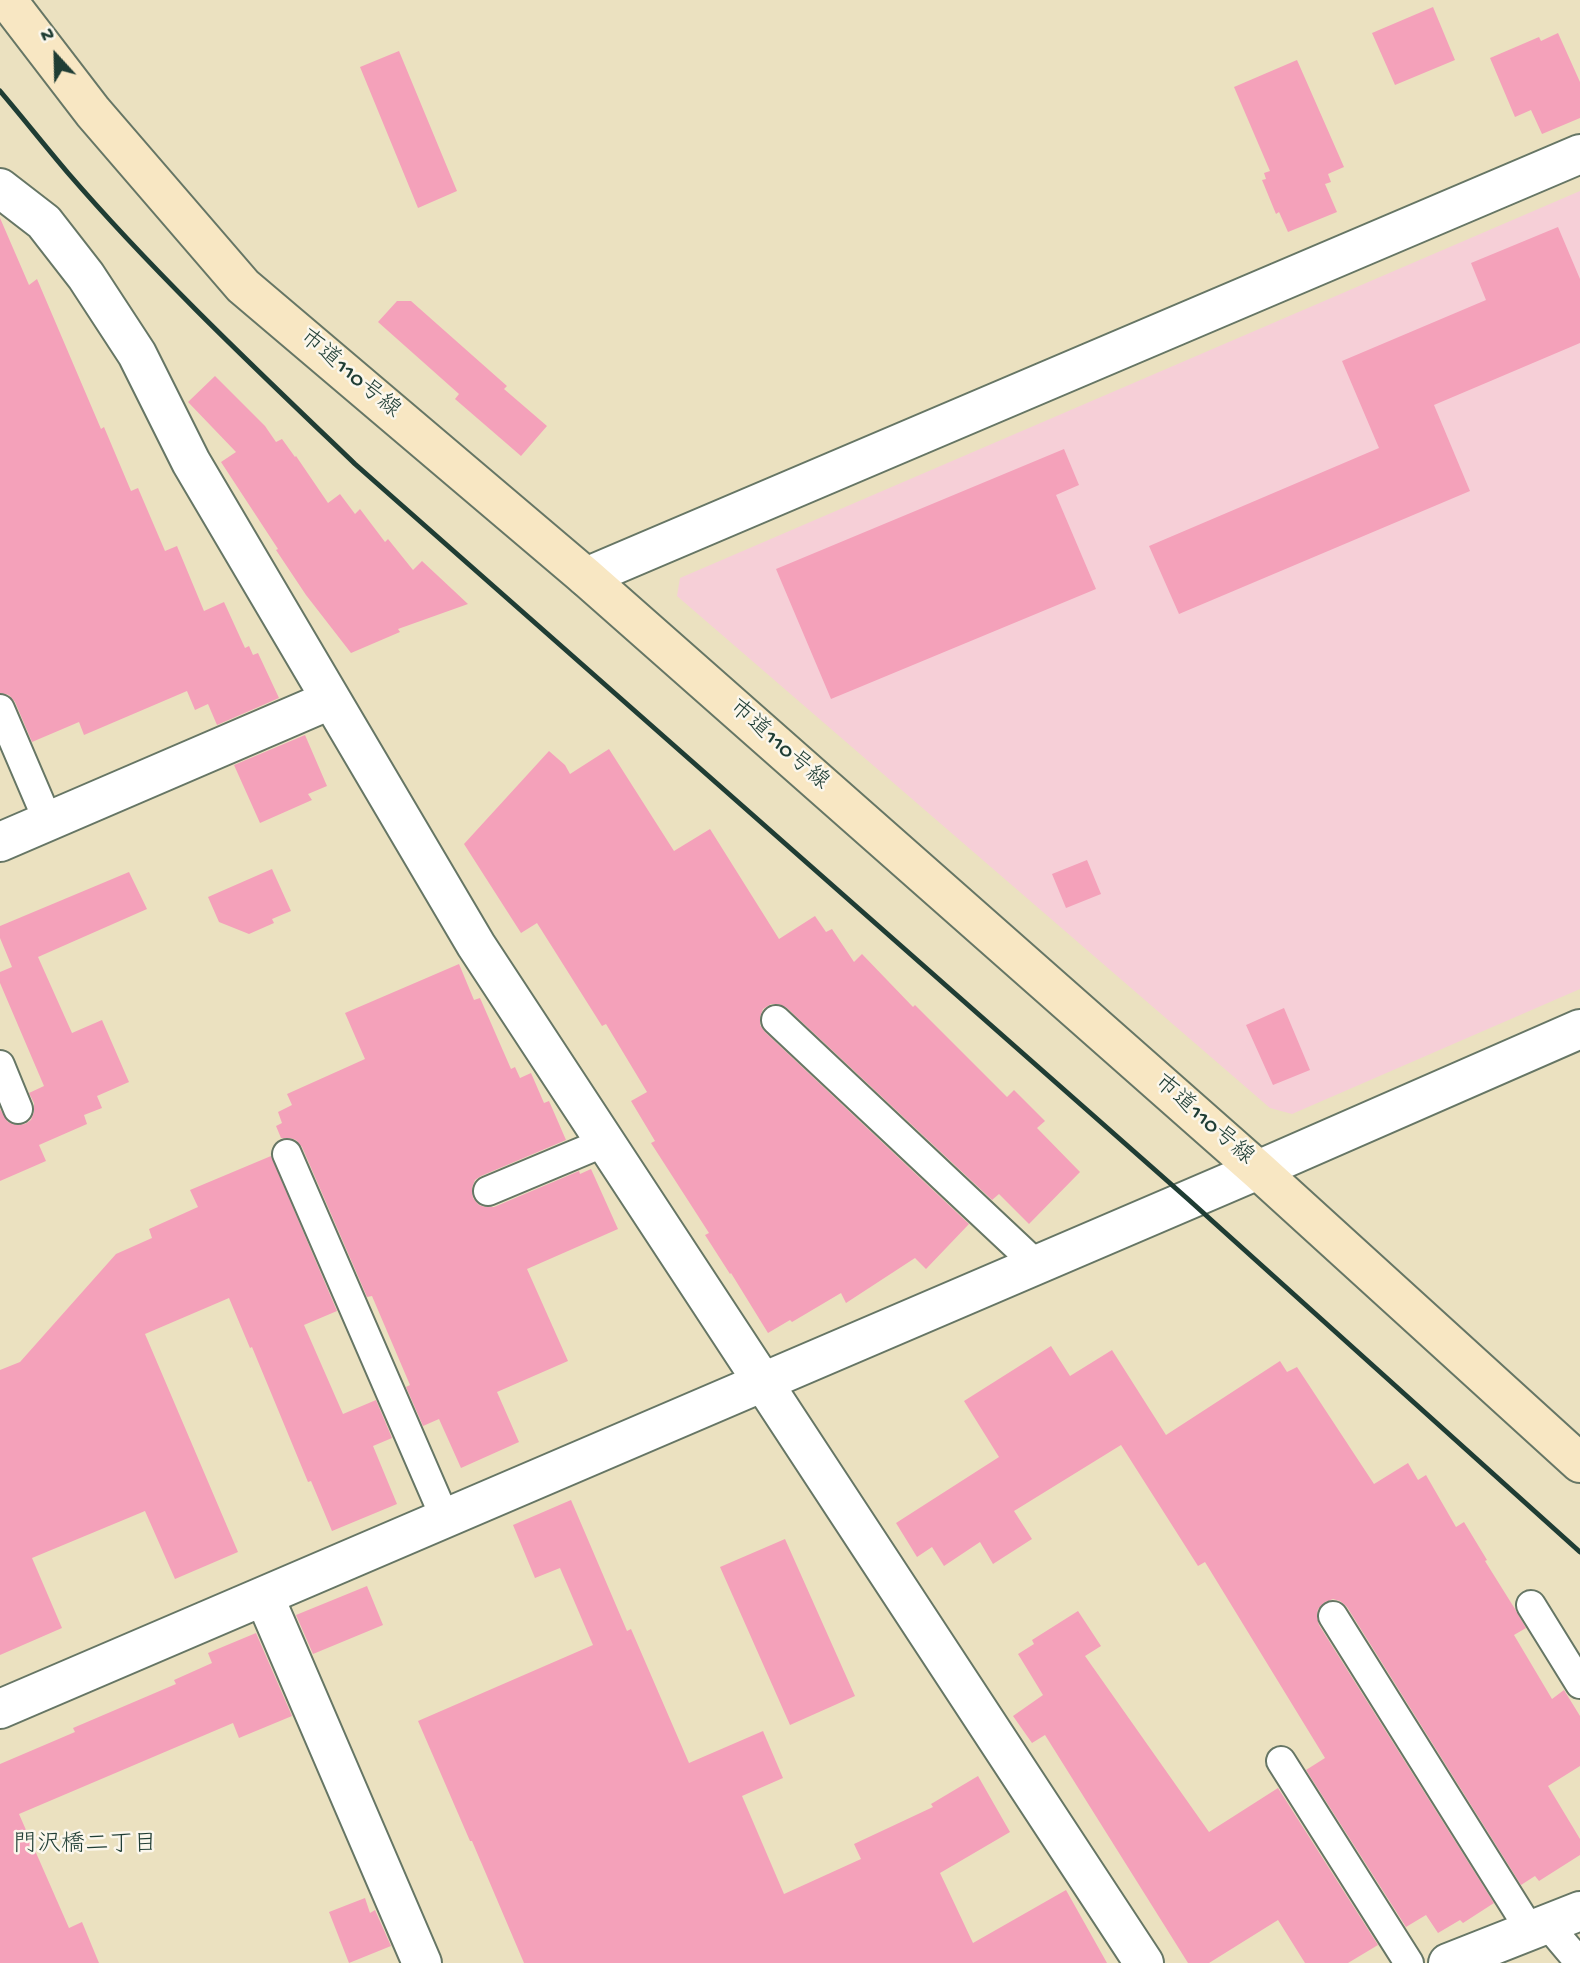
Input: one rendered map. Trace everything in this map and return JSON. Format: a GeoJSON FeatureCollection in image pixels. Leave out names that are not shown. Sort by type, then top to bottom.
{"type":"FeatureCollection","features":[{"type":"Feature","properties":{"kind":"street","name":"市道110号線"},"geometry":{"type":"LineString","coordinates":[[7,0],[93,112],[243,286],[586,577],[1258,1170],[1580,1463]]}},
{"type":"Feature","properties":{"kind":"street"},"geometry":{"type":"LineString","coordinates":[[586,577],[1580,154]]}},
{"type":"Feature","properties":{"kind":"street"},"geometry":{"type":"LineString","coordinates":[[0,188],[44,222],[86,276],[137,354],[191,463],[476,946],[1144,1963]]}},
{"type":"Feature","properties":{"kind":"street"},"geometry":{"type":"LineString","coordinates":[[0,842],[330,700]]}},
{"type":"Feature","properties":{"kind":"street"},"geometry":{"type":"LineString","coordinates":[[0,1709],[1258,1170],[1580,1029]]}},
{"type":"Feature","properties":{"kind":"street"},"geometry":{"type":"LineString","coordinates":[[264,1596],[422,1963]]}},
{"type":"Feature","properties":{"kind":"street"},"geometry":{"type":"LineString","coordinates":[[1448,1963],[1552,1922]]}},
{"type":"Feature","properties":{"kind":"lane"},"geometry":{"type":"LineString","coordinates":[[0,709],[48,821]]}},
{"type":"Feature","properties":{"kind":"lane"},"geometry":{"type":"LineString","coordinates":[[776,1020],[1037,1265]]}},
{"type":"Feature","properties":{"kind":"lane"},"geometry":{"type":"LineString","coordinates":[[0,1065],[18,1109]]}},
{"type":"Feature","properties":{"kind":"lane"},"geometry":{"type":"LineString","coordinates":[[488,1191],[605,1142]]}},
{"type":"Feature","properties":{"kind":"lane"},"geometry":{"type":"LineString","coordinates":[[287,1154],[445,1518]]}},
{"type":"Feature","properties":{"kind":"lane"},"geometry":{"type":"LineString","coordinates":[[1531,1605],[1580,1684]]}},
{"type":"Feature","properties":{"kind":"lane"},"geometry":{"type":"LineString","coordinates":[[1333,1616],[1580,1963]]}},
{"type":"Feature","properties":{"kind":"lane"},"geometry":{"type":"LineString","coordinates":[[1281,1761],[1409,1963]]}},
{"type":"Feature","properties":{"kind":"shaded area"},"geometry":{"type":"Polygon","coordinates":[[[1580,191],[1580,989],[1292,1114],[1270,1108],[677,596],[680,578],[1580,191]]]}},
{"type":"Feature","properties":{"kind":"building"},"geometry":{"type":"Polygon","coordinates":[[[1433,7],[1455,60],[1395,85],[1372,33],[1433,7]]]}},
{"type":"Feature","properties":{"kind":"building"},"geometry":{"type":"Polygon","coordinates":[[[1558,33],[1580,82],[1580,118],[1542,134],[1531,110],[1515,117],[1490,58],[1539,37],[1541,41],[1558,33]]]}},
{"type":"Feature","properties":{"kind":"building"},"geometry":{"type":"Polygon","coordinates":[[[399,51],[457,191],[418,208],[360,67],[399,51]]]}},
{"type":"Feature","properties":{"kind":"building"},"geometry":{"type":"Polygon","coordinates":[[[1297,60],[1344,167],[1328,174],[1331,182],[1325,184],[1337,212],[1288,232],[1279,212],[1276,214],[1262,180],[1266,179],[1264,173],[1270,171],[1234,87],[1297,60]]]}},
{"type":"Feature","properties":{"kind":"building"},"geometry":{"type":"Polygon","coordinates":[[[0,218],[29,285],[37,279],[101,429],[104,427],[131,491],[138,488],[165,551],[177,546],[204,611],[224,602],[245,648],[249,646],[253,655],[258,653],[279,698],[217,725],[208,704],[195,710],[187,691],[84,735],[79,722],[32,742],[15,702],[9,695],[0,693],[0,218]]]}},
{"type":"Feature","properties":{"kind":"building"},"geometry":{"type":"Polygon","coordinates":[[[1558,227],[1580,279],[1580,343],[1434,405],[1470,491],[1179,614],[1149,546],[1379,448],[1342,361],[1486,300],[1471,263],[1558,227]]]}},
{"type":"Feature","properties":{"kind":"building"},"geometry":{"type":"Polygon","coordinates":[[[397,301],[411,301],[507,386],[504,389],[547,426],[521,456],[455,399],[459,394],[378,322],[397,301]]]}},
{"type":"Feature","properties":{"kind":"building"},"geometry":{"type":"Polygon","coordinates":[[[215,376],[265,426],[276,442],[282,439],[328,503],[340,494],[355,514],[360,509],[385,542],[388,539],[413,570],[422,561],[468,604],[398,629],[400,632],[351,653],[306,595],[221,462],[236,452],[188,402],[215,376]]]}},
{"type":"Feature","properties":{"kind":"building"},"geometry":{"type":"Polygon","coordinates":[[[1064,449],[1079,485],[1056,495],[1096,589],[831,699],[776,569],[1064,449]]]}},
{"type":"Feature","properties":{"kind":"building"},"geometry":{"type":"Polygon","coordinates":[[[305,735],[327,786],[308,794],[312,800],[260,823],[234,765],[305,735]]]}},
{"type":"Feature","properties":{"kind":"building"},"geometry":{"type":"Polygon","coordinates":[[[609,749],[674,851],[710,829],[779,939],[815,916],[826,932],[832,929],[854,962],[862,954],[1007,1097],[1014,1090],[1045,1121],[1037,1128],[1080,1172],[1029,1224],[999,1194],[992,1200],[787,1008],[771,1004],[763,1009],[760,1017],[760,1025],[765,1032],[969,1224],[926,1269],[915,1258],[846,1303],[841,1293],[768,1333],[705,1235],[709,1233],[651,1143],[655,1141],[631,1101],[647,1092],[606,1024],[602,1026],[537,923],[521,933],[464,844],[549,751],[565,765],[570,774],[609,749]]]}},
{"type":"Feature","properties":{"kind":"building"},"geometry":{"type":"Polygon","coordinates":[[[1087,860],[1101,894],[1066,908],[1052,874],[1087,860]]]}},
{"type":"Feature","properties":{"kind":"building"},"geometry":{"type":"Polygon","coordinates":[[[272,869],[291,911],[272,919],[274,923],[249,934],[219,922],[208,897],[272,869]]]}},
{"type":"Feature","properties":{"kind":"building"},"geometry":{"type":"Polygon","coordinates":[[[129,872],[147,909],[38,957],[72,1033],[102,1020],[129,1082],[97,1096],[102,1108],[84,1115],[87,1124],[39,1145],[46,1161],[0,1181],[0,1109],[8,1122],[25,1124],[31,1120],[34,1112],[34,1103],[29,1093],[44,1086],[0,983],[0,972],[12,967],[0,938],[0,926],[129,872]]]}},
{"type":"Feature","properties":{"kind":"building"},"geometry":{"type":"Polygon","coordinates":[[[459,964],[474,1000],[480,998],[511,1069],[515,1067],[520,1078],[531,1073],[544,1103],[549,1101],[566,1140],[481,1176],[475,1180],[472,1188],[473,1198],[479,1205],[494,1207],[579,1171],[580,1174],[591,1169],[618,1229],[527,1269],[568,1361],[497,1392],[519,1442],[461,1468],[439,1419],[423,1426],[406,1387],[410,1385],[372,1296],[367,1297],[302,1147],[296,1140],[281,1138],[276,1126],[282,1123],[278,1112],[292,1105],[287,1094],[365,1059],[345,1013],[459,964]]]}},
{"type":"Feature","properties":{"kind":"building"},"geometry":{"type":"Polygon","coordinates":[[[1284,1008],[1310,1070],[1273,1085],[1246,1025],[1284,1008]]]}},
{"type":"Feature","properties":{"kind":"building"},"geometry":{"type":"Polygon","coordinates":[[[271,1156],[337,1311],[304,1325],[343,1414],[376,1400],[392,1438],[373,1446],[397,1504],[332,1531],[311,1481],[308,1482],[229,1298],[145,1334],[238,1552],[175,1579],[145,1511],[32,1558],[62,1628],[0,1655],[0,1370],[20,1362],[116,1254],[152,1238],[149,1229],[198,1207],[190,1190],[271,1156]]]}},
{"type":"Feature","properties":{"kind":"building"},"geometry":{"type":"Polygon","coordinates":[[[1051,1346],[1070,1376],[1112,1350],[1166,1435],[1280,1361],[1287,1372],[1297,1367],[1374,1484],[1408,1463],[1418,1480],[1426,1475],[1456,1527],[1464,1522],[1526,1628],[1514,1635],[1552,1699],[1564,1690],[1580,1716],[1580,1766],[1548,1786],[1580,1839],[1580,1855],[1539,1881],[1535,1876],[1521,1885],[1347,1607],[1333,1599],[1325,1602],[1318,1609],[1319,1625],[1494,1903],[1463,1923],[1460,1920],[1438,1933],[1426,1915],[1406,1927],[1306,1770],[1325,1758],[1205,1562],[1198,1566],[1121,1445],[1014,1511],[1032,1539],[993,1564],[980,1542],[944,1566],[932,1547],[917,1557],[896,1523],[999,1457],[964,1401],[1051,1346]]]}},
{"type":"Feature","properties":{"kind":"building"},"geometry":{"type":"Polygon","coordinates":[[[571,1500],[627,1631],[631,1629],[689,1763],[763,1731],[783,1778],[742,1796],[784,1894],[861,1859],[854,1844],[933,1807],[931,1804],[978,1776],[1010,1832],[940,1873],[973,1943],[1066,1890],[1107,1963],[524,1963],[418,1721],[593,1645],[560,1568],[535,1578],[513,1525],[571,1500]]]}},
{"type":"Feature","properties":{"kind":"building"},"geometry":{"type":"Polygon","coordinates":[[[785,1539],[855,1696],[790,1725],[720,1567],[785,1539]]]}},
{"type":"Feature","properties":{"kind":"building"},"geometry":{"type":"Polygon","coordinates":[[[367,1586],[383,1625],[313,1654],[296,1615],[367,1586]]]}},
{"type":"Feature","properties":{"kind":"building"},"geometry":{"type":"Polygon","coordinates":[[[1078,1611],[1101,1646],[1085,1656],[1209,1832],[1278,1788],[1378,1945],[1348,1963],[1305,1963],[1278,1920],[1209,1963],[1188,1963],[1045,1735],[1032,1743],[1013,1716],[1043,1695],[1018,1654],[1034,1644],[1032,1640],[1078,1611]]]}},
{"type":"Feature","properties":{"kind":"building"},"geometry":{"type":"Polygon","coordinates":[[[256,1633],[292,1716],[239,1738],[233,1723],[19,1814],[69,1928],[82,1922],[99,1963],[0,1963],[0,1764],[75,1732],[73,1728],[176,1684],[174,1680],[212,1663],[208,1653],[256,1633]]]}},
{"type":"Feature","properties":{"kind":"building"},"geometry":{"type":"Polygon","coordinates":[[[365,1898],[370,1913],[375,1910],[391,1946],[349,1963],[329,1912],[365,1898]]]}},
{"type":"Feature","properties":{"kind":"railway"},"geometry":{"type":"LineString","coordinates":[[0,91],[68,173],[137,249],[208,322],[355,464],[1189,1200],[1580,1552]]}},
{"type":"Feature","properties":{"kind":"district","name":"門沢橋二丁目"},"geometry":{"type":"Point","coordinates":[85,1846]}}]}
